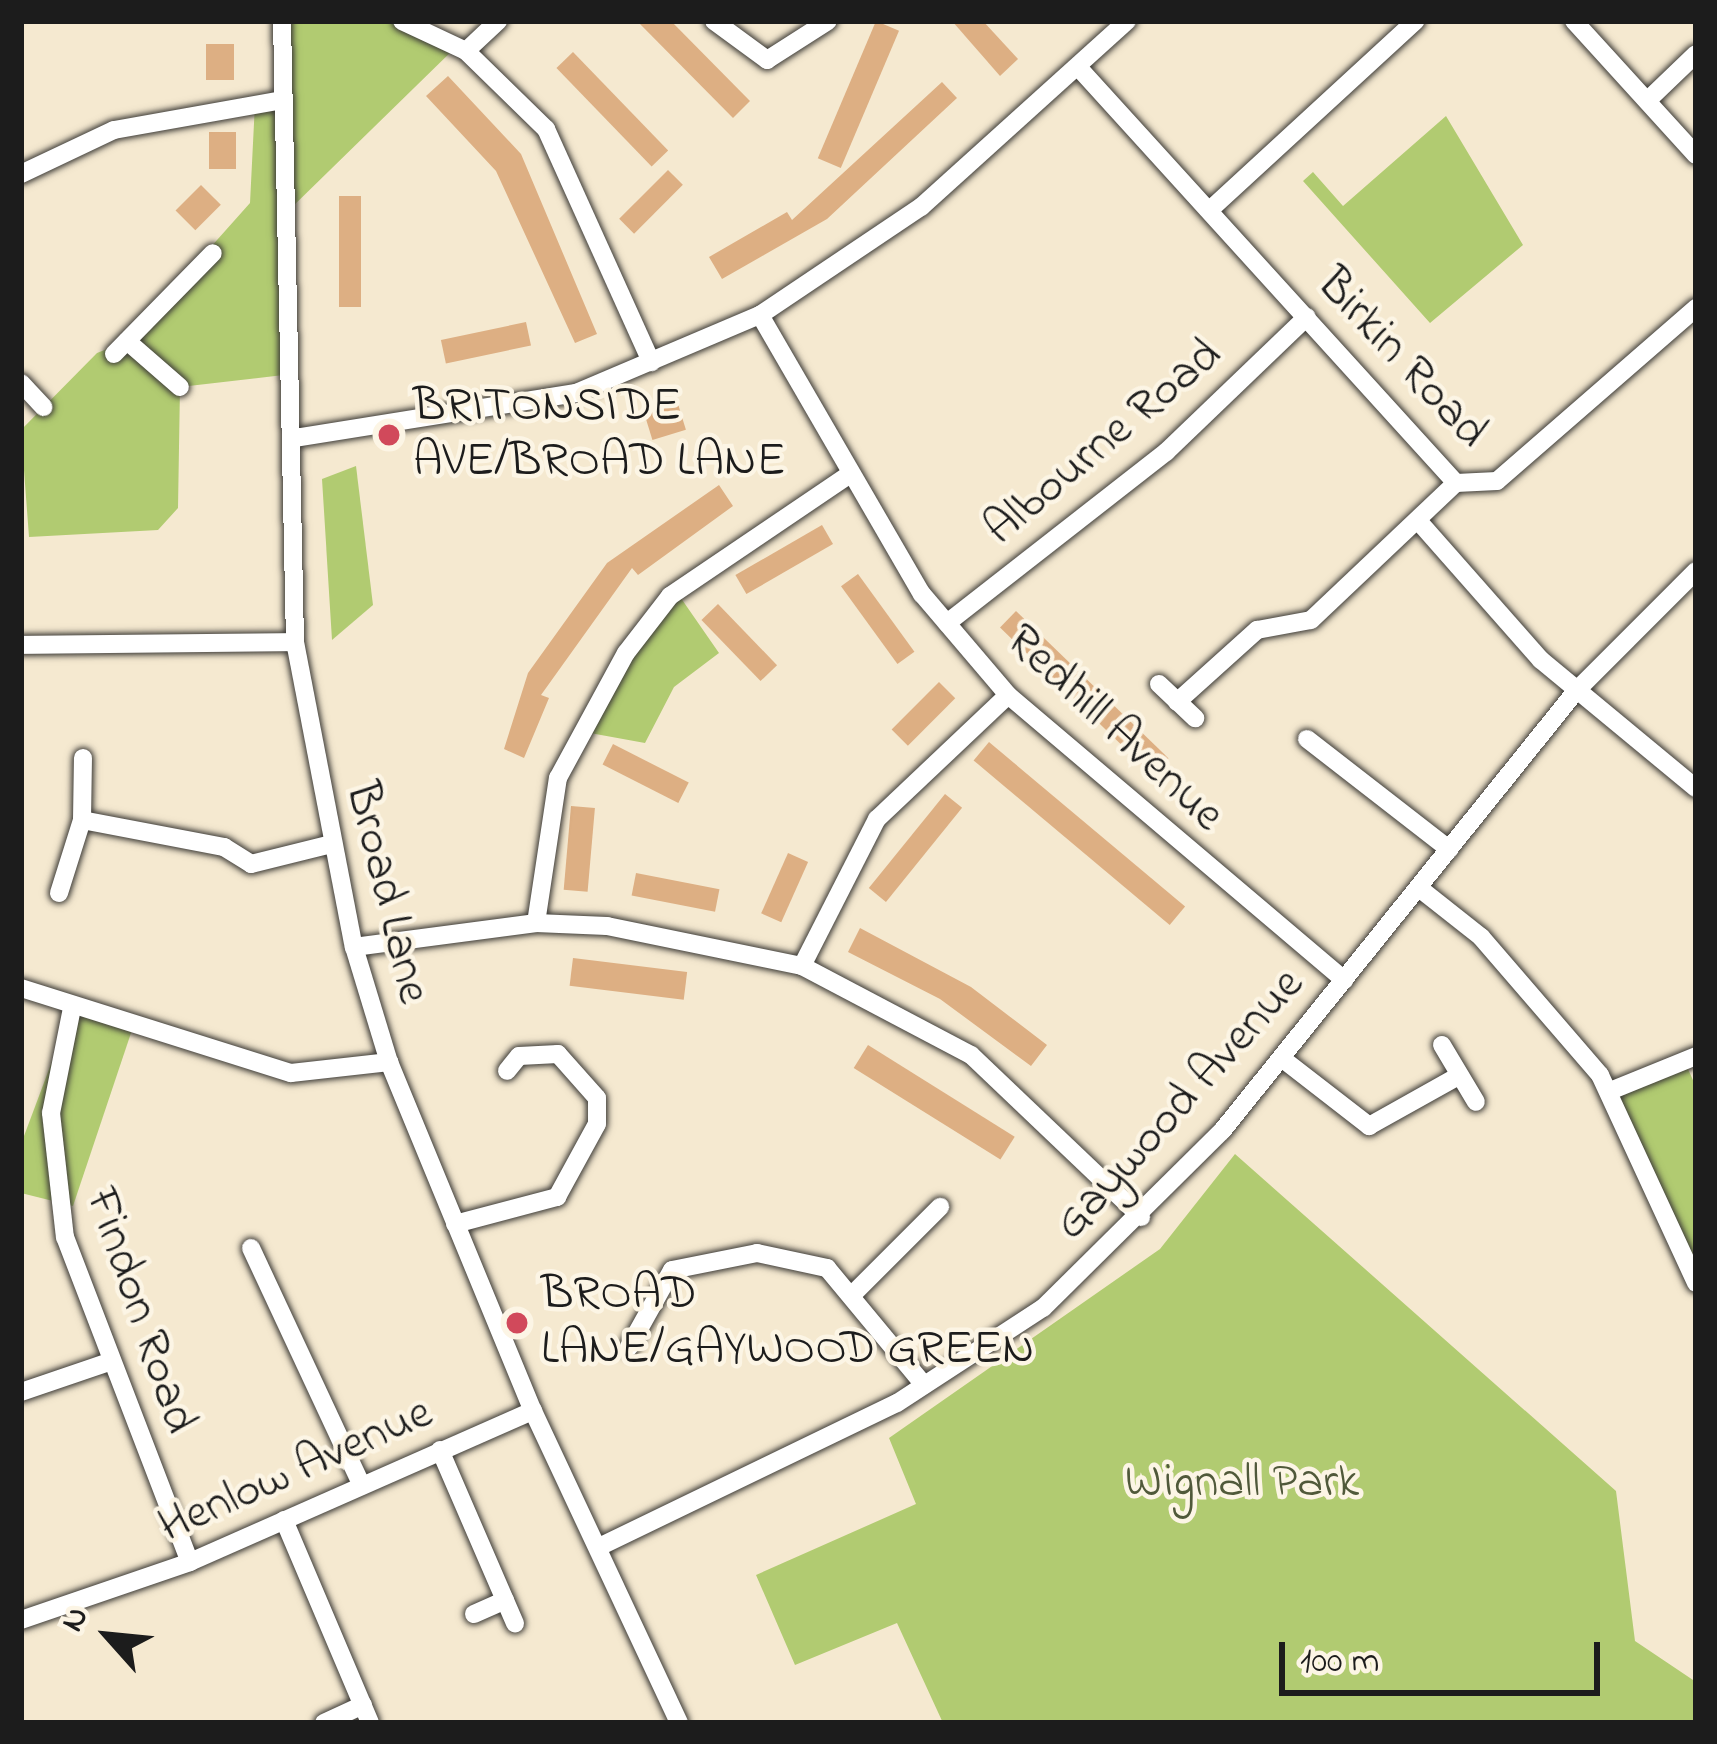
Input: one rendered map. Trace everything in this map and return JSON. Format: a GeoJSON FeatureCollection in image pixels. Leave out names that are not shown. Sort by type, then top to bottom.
{"type":"FeatureCollection","features":[{"type":"Feature","properties":{"kind":"street","name":"Broad Lane"},"geometry":{"type":"LineString","coordinates":[[283,21],[295,438],[295,641],[355,947],[389,1062],[532,1411],[603,1545],[679,1723]]}},
{"type":"Feature","properties":{"kind":"street"},"geometry":{"type":"LineString","coordinates":[[402,21],[466,51],[546,129],[651,362]]}},
{"type":"Feature","properties":{"kind":"street"},"geometry":{"type":"LineString","coordinates":[[466,51],[498,21]]}},
{"type":"Feature","properties":{"kind":"street"},"geometry":{"type":"LineString","coordinates":[[714,21],[767,60],[827,21]]}},
{"type":"Feature","properties":{"kind":"street"},"geometry":{"type":"LineString","coordinates":[[295,438],[499,413],[651,362],[760,315],[921,207],[1127,21]]}},
{"type":"Feature","properties":{"kind":"street"},"geometry":{"type":"LineString","coordinates":[[1379,21],[1395,38]]}},
{"type":"Feature","properties":{"kind":"street"},"geometry":{"type":"LineString","coordinates":[[1214,207],[1415,21]]}},
{"type":"Feature","properties":{"kind":"street"},"geometry":{"type":"LineString","coordinates":[[1574,21],[1696,155]]}},
{"type":"Feature","properties":{"kind":"street"},"geometry":{"type":"LineString","coordinates":[[1648,100],[1696,54]]}},
{"type":"Feature","properties":{"kind":"street","name":"Birkin Road"},"geometry":{"type":"LineString","coordinates":[[1078,67],[1214,207],[1456,483],[1497,482],[1696,308]]}},
{"type":"Feature","properties":{"kind":"street"},"geometry":{"type":"LineString","coordinates":[[22,171],[114,130],[283,100]]}},
{"type":"Feature","properties":{"kind":"street"},"geometry":{"type":"LineString","coordinates":[[180,387],[120,347],[214,253]]}},
{"type":"Feature","properties":{"kind":"street","name":"Redhill Avenue"},"geometry":{"type":"LineString","coordinates":[[760,315],[850,474],[946,623],[1008,695],[1344,980]]}},
{"type":"Feature","properties":{"kind":"street","name":"Albourne Road"},"geometry":{"type":"LineString","coordinates":[[946,623],[1166,452],[1307,317]]}},
{"type":"Feature","properties":{"kind":"street"},"geometry":{"type":"LineString","coordinates":[[21,383],[43,406]]}},
{"type":"Feature","properties":{"kind":"street"},"geometry":{"type":"LineString","coordinates":[[536,923],[558,778],[626,653],[676,591],[850,474]]}},
{"type":"Feature","properties":{"kind":"street"},"geometry":{"type":"LineString","coordinates":[[1178,702],[1257,630],[1311,620],[1421,524],[1456,483]]}},
{"type":"Feature","properties":{"kind":"street"},"geometry":{"type":"LineString","coordinates":[[1421,524],[1576,691],[1696,788]]}},
{"type":"Feature","properties":{"kind":"street","name":"Gaywood Avenue"},"geometry":{"type":"LineString","coordinates":[[603,1545],[924,1385],[1043,1308],[1141,1217],[1284,1060],[1576,691],[1696,571]]}},
{"type":"Feature","properties":{"kind":"street"},"geometry":{"type":"LineString","coordinates":[[21,645],[295,641]]}},
{"type":"Feature","properties":{"kind":"street"},"geometry":{"type":"LineString","coordinates":[[1159,684],[1195,718]]}},
{"type":"Feature","properties":{"kind":"street"},"geometry":{"type":"LineString","coordinates":[[802,966],[877,819],[1008,695]]}},
{"type":"Feature","properties":{"kind":"street"},"geometry":{"type":"LineString","coordinates":[[1307,739],[1449,849]]}},
{"type":"Feature","properties":{"kind":"street"},"geometry":{"type":"LineString","coordinates":[[59,893],[82,820],[83,758]]}},
{"type":"Feature","properties":{"kind":"street"},"geometry":{"type":"LineString","coordinates":[[82,820],[224,847],[251,864],[332,844]]}},
{"type":"Feature","properties":{"kind":"street"},"geometry":{"type":"LineString","coordinates":[[1419,888],[1547,1006],[1610,1090],[1691,1258],[1696,1283]]}},
{"type":"Feature","properties":{"kind":"street"},"geometry":{"type":"LineString","coordinates":[[355,947],[536,923],[692,939],[802,966],[971,1054],[1141,1217]]}},
{"type":"Feature","properties":{"kind":"street"},"geometry":{"type":"LineString","coordinates":[[21,988],[291,1073],[389,1062]]}},
{"type":"Feature","properties":{"kind":"street","name":"Findon Road"},"geometry":{"type":"LineString","coordinates":[[72,1007],[51,1113],[53,1177],[109,1362],[190,1562]]}},
{"type":"Feature","properties":{"kind":"street"},"geometry":{"type":"LineString","coordinates":[[1442,1045],[1453,1079],[1476,1102]]}},
{"type":"Feature","properties":{"kind":"street"},"geometry":{"type":"LineString","coordinates":[[455,1223],[557,1197],[597,1124],[597,1098],[558,1054],[519,1056],[508,1071]]}},
{"type":"Feature","properties":{"kind":"street"},"geometry":{"type":"LineString","coordinates":[[1610,1090],[1696,1056]]}},
{"type":"Feature","properties":{"kind":"street"},"geometry":{"type":"LineString","coordinates":[[1284,1060],[1369,1126],[1453,1079]]}},
{"type":"Feature","properties":{"kind":"street"},"geometry":{"type":"LineString","coordinates":[[854,1293],[940,1207]]}},
{"type":"Feature","properties":{"kind":"street"},"geometry":{"type":"LineString","coordinates":[[251,1248],[361,1484]]}},
{"type":"Feature","properties":{"kind":"street"},"geometry":{"type":"LineString","coordinates":[[629,1347],[658,1281],[692,1261],[757,1253],[827,1268],[854,1293],[924,1385]]}},
{"type":"Feature","properties":{"kind":"street"},"geometry":{"type":"LineString","coordinates":[[21,1391],[109,1362]]}},
{"type":"Feature","properties":{"kind":"street","name":"Henlow Avenue"},"geometry":{"type":"LineString","coordinates":[[21,1620],[190,1562],[532,1411]]}},
{"type":"Feature","properties":{"kind":"street"},"geometry":{"type":"LineString","coordinates":[[440,1450],[515,1623]]}},
{"type":"Feature","properties":{"kind":"street"},"geometry":{"type":"LineString","coordinates":[[284,1520],[367,1714],[324,1723]]}},
{"type":"Feature","properties":{"kind":"street"},"geometry":{"type":"LineString","coordinates":[[474,1613],[505,1600]]}},
{"type":"Feature","properties":{"kind":"green space"},"geometry":{"type":"Polygon","coordinates":[[[283,21],[399,21],[457,46],[287,212],[292,374],[180,387],[178,508],[158,530],[29,537],[21,430],[97,353],[127,341],[250,203],[255,103],[284,100],[283,21]]]}},
{"type":"Feature","properties":{"kind":"green space"},"geometry":{"type":"Polygon","coordinates":[[[1446,116],[1523,245],[1430,323],[1303,181],[1313,172],[1343,206],[1446,116]]]}},
{"type":"Feature","properties":{"kind":"green space"},"geometry":{"type":"Polygon","coordinates":[[[356,466],[373,605],[332,640],[322,479],[356,466]]]}},
{"type":"Feature","properties":{"kind":"green space"},"geometry":{"type":"Polygon","coordinates":[[[676,591],[719,653],[674,687],[645,743],[579,731],[676,591]]]}},
{"type":"Feature","properties":{"kind":"green space"},"geometry":{"type":"Polygon","coordinates":[[[72,1008],[133,1027],[73,1206],[21,1193],[21,1144],[72,1008]]]}},
{"type":"Feature","properties":{"kind":"green space"},"geometry":{"type":"Polygon","coordinates":[[[1684,1060],[1696,1087],[1696,1256],[1685,1260],[1611,1091],[1684,1060]]]}},
{"type":"Feature","properties":{"kind":"green space","name":"Wignall Park"},"geometry":{"type":"Polygon","coordinates":[[[1235,1154],[1616,1491],[1635,1641],[1696,1682],[1696,1723],[943,1723],[897,1623],[795,1665],[756,1575],[916,1504],[889,1438],[1160,1249],[1235,1154]]]}},
{"type":"Feature","properties":{"kind":"building"},"geometry":{"type":"Polygon","coordinates":[[[637,21],[671,21],[750,101],[733,118],[637,21]]]}},
{"type":"Feature","properties":{"kind":"building"},"geometry":{"type":"Polygon","coordinates":[[[876,21],[899,31],[841,168],[818,158],[876,21]]]}},
{"type":"Feature","properties":{"kind":"building"},"geometry":{"type":"Polygon","coordinates":[[[952,21],[983,21],[1018,59],[1000,76],[952,21]]]}},
{"type":"Feature","properties":{"kind":"building"},"geometry":{"type":"Polygon","coordinates":[[[206,44],[234,44],[234,80],[206,80],[206,44]]]}},
{"type":"Feature","properties":{"kind":"building"},"geometry":{"type":"Polygon","coordinates":[[[573,52],[668,151],[652,167],[556,68],[573,52]]]}},
{"type":"Feature","properties":{"kind":"building"},"geometry":{"type":"Polygon","coordinates":[[[448,76],[521,154],[597,334],[575,343],[496,171],[426,96],[448,76]]]}},
{"type":"Feature","properties":{"kind":"building"},"geometry":{"type":"Polygon","coordinates":[[[942,82],[957,98],[827,219],[722,279],[709,257],[787,212],[792,220],[942,82]]]}},
{"type":"Feature","properties":{"kind":"building"},"geometry":{"type":"Polygon","coordinates":[[[209,132],[236,132],[236,169],[209,169],[209,132]]]}},
{"type":"Feature","properties":{"kind":"building"},"geometry":{"type":"Polygon","coordinates":[[[668,170],[683,185],[634,234],[619,219],[668,170]]]}},
{"type":"Feature","properties":{"kind":"building"},"geometry":{"type":"Polygon","coordinates":[[[201,185],[221,205],[195,230],[176,210],[201,185]]]}},
{"type":"Feature","properties":{"kind":"building"},"geometry":{"type":"Polygon","coordinates":[[[339,196],[361,196],[361,307],[339,307],[339,196]]]}},
{"type":"Feature","properties":{"kind":"building"},"geometry":{"type":"Polygon","coordinates":[[[526,322],[531,345],[446,364],[441,340],[526,322]]]}},
{"type":"Feature","properties":{"kind":"building"},"geometry":{"type":"Polygon","coordinates":[[[678,404],[686,430],[652,440],[645,414],[678,404]]]}},
{"type":"Feature","properties":{"kind":"building"},"geometry":{"type":"Polygon","coordinates":[[[719,485],[733,506],[638,575],[632,568],[541,695],[549,698],[524,758],[504,749],[528,673],[607,563],[719,485]]]}},
{"type":"Feature","properties":{"kind":"building"},"geometry":{"type":"Polygon","coordinates":[[[822,525],[833,544],[746,594],[735,575],[822,525]]]}},
{"type":"Feature","properties":{"kind":"building"},"geometry":{"type":"Polygon","coordinates":[[[858,574],[914,652],[897,664],[841,586],[858,574]]]}},
{"type":"Feature","properties":{"kind":"building"},"geometry":{"type":"Polygon","coordinates":[[[718,604],[777,665],[761,681],[701,620],[718,604]]]}},
{"type":"Feature","properties":{"kind":"building"},"geometry":{"type":"Polygon","coordinates":[[[1016,611],[1169,758],[1153,775],[1000,628],[1016,611]]]}},
{"type":"Feature","properties":{"kind":"building"},"geometry":{"type":"Polygon","coordinates":[[[939,682],[955,698],[908,746],[892,729],[939,682]]]}},
{"type":"Feature","properties":{"kind":"building"},"geometry":{"type":"Polygon","coordinates":[[[989,742],[1185,907],[1170,925],[974,760],[989,742]]]}},
{"type":"Feature","properties":{"kind":"building"},"geometry":{"type":"Polygon","coordinates":[[[613,744],[689,783],[678,803],[603,764],[613,744]]]}},
{"type":"Feature","properties":{"kind":"building"},"geometry":{"type":"Polygon","coordinates":[[[945,794],[962,808],[886,902],[869,888],[945,794]]]}},
{"type":"Feature","properties":{"kind":"building"},"geometry":{"type":"Polygon","coordinates":[[[571,806],[595,808],[588,892],[564,890],[571,806]]]}},
{"type":"Feature","properties":{"kind":"building"},"geometry":{"type":"Polygon","coordinates":[[[788,853],[808,862],[781,922],[761,913],[788,853]]]}},
{"type":"Feature","properties":{"kind":"building"},"geometry":{"type":"Polygon","coordinates":[[[636,873],[719,889],[715,912],[632,896],[636,873]]]}},
{"type":"Feature","properties":{"kind":"building"},"geometry":{"type":"Polygon","coordinates":[[[860,928],[971,987],[1047,1045],[1031,1066],[940,999],[848,952],[860,928]]]}},
{"type":"Feature","properties":{"kind":"building"},"geometry":{"type":"Polygon","coordinates":[[[573,958],[687,972],[684,1000],[570,986],[573,958]]]}},
{"type":"Feature","properties":{"kind":"building"},"geometry":{"type":"Polygon","coordinates":[[[868,1045],[1015,1137],[1000,1160],[854,1068],[868,1045]]]}},
{"type":"Feature","properties":{"kind":"place","name":"BRITONSIDE AVE/BROAD LANE"},"geometry":{"type":"Point","coordinates":[389,435]}},
{"type":"Feature","properties":{"kind":"place","name":"BROAD LANE/GAYWOOD GREEN"},"geometry":{"type":"Point","coordinates":[517,1323]}}]}
